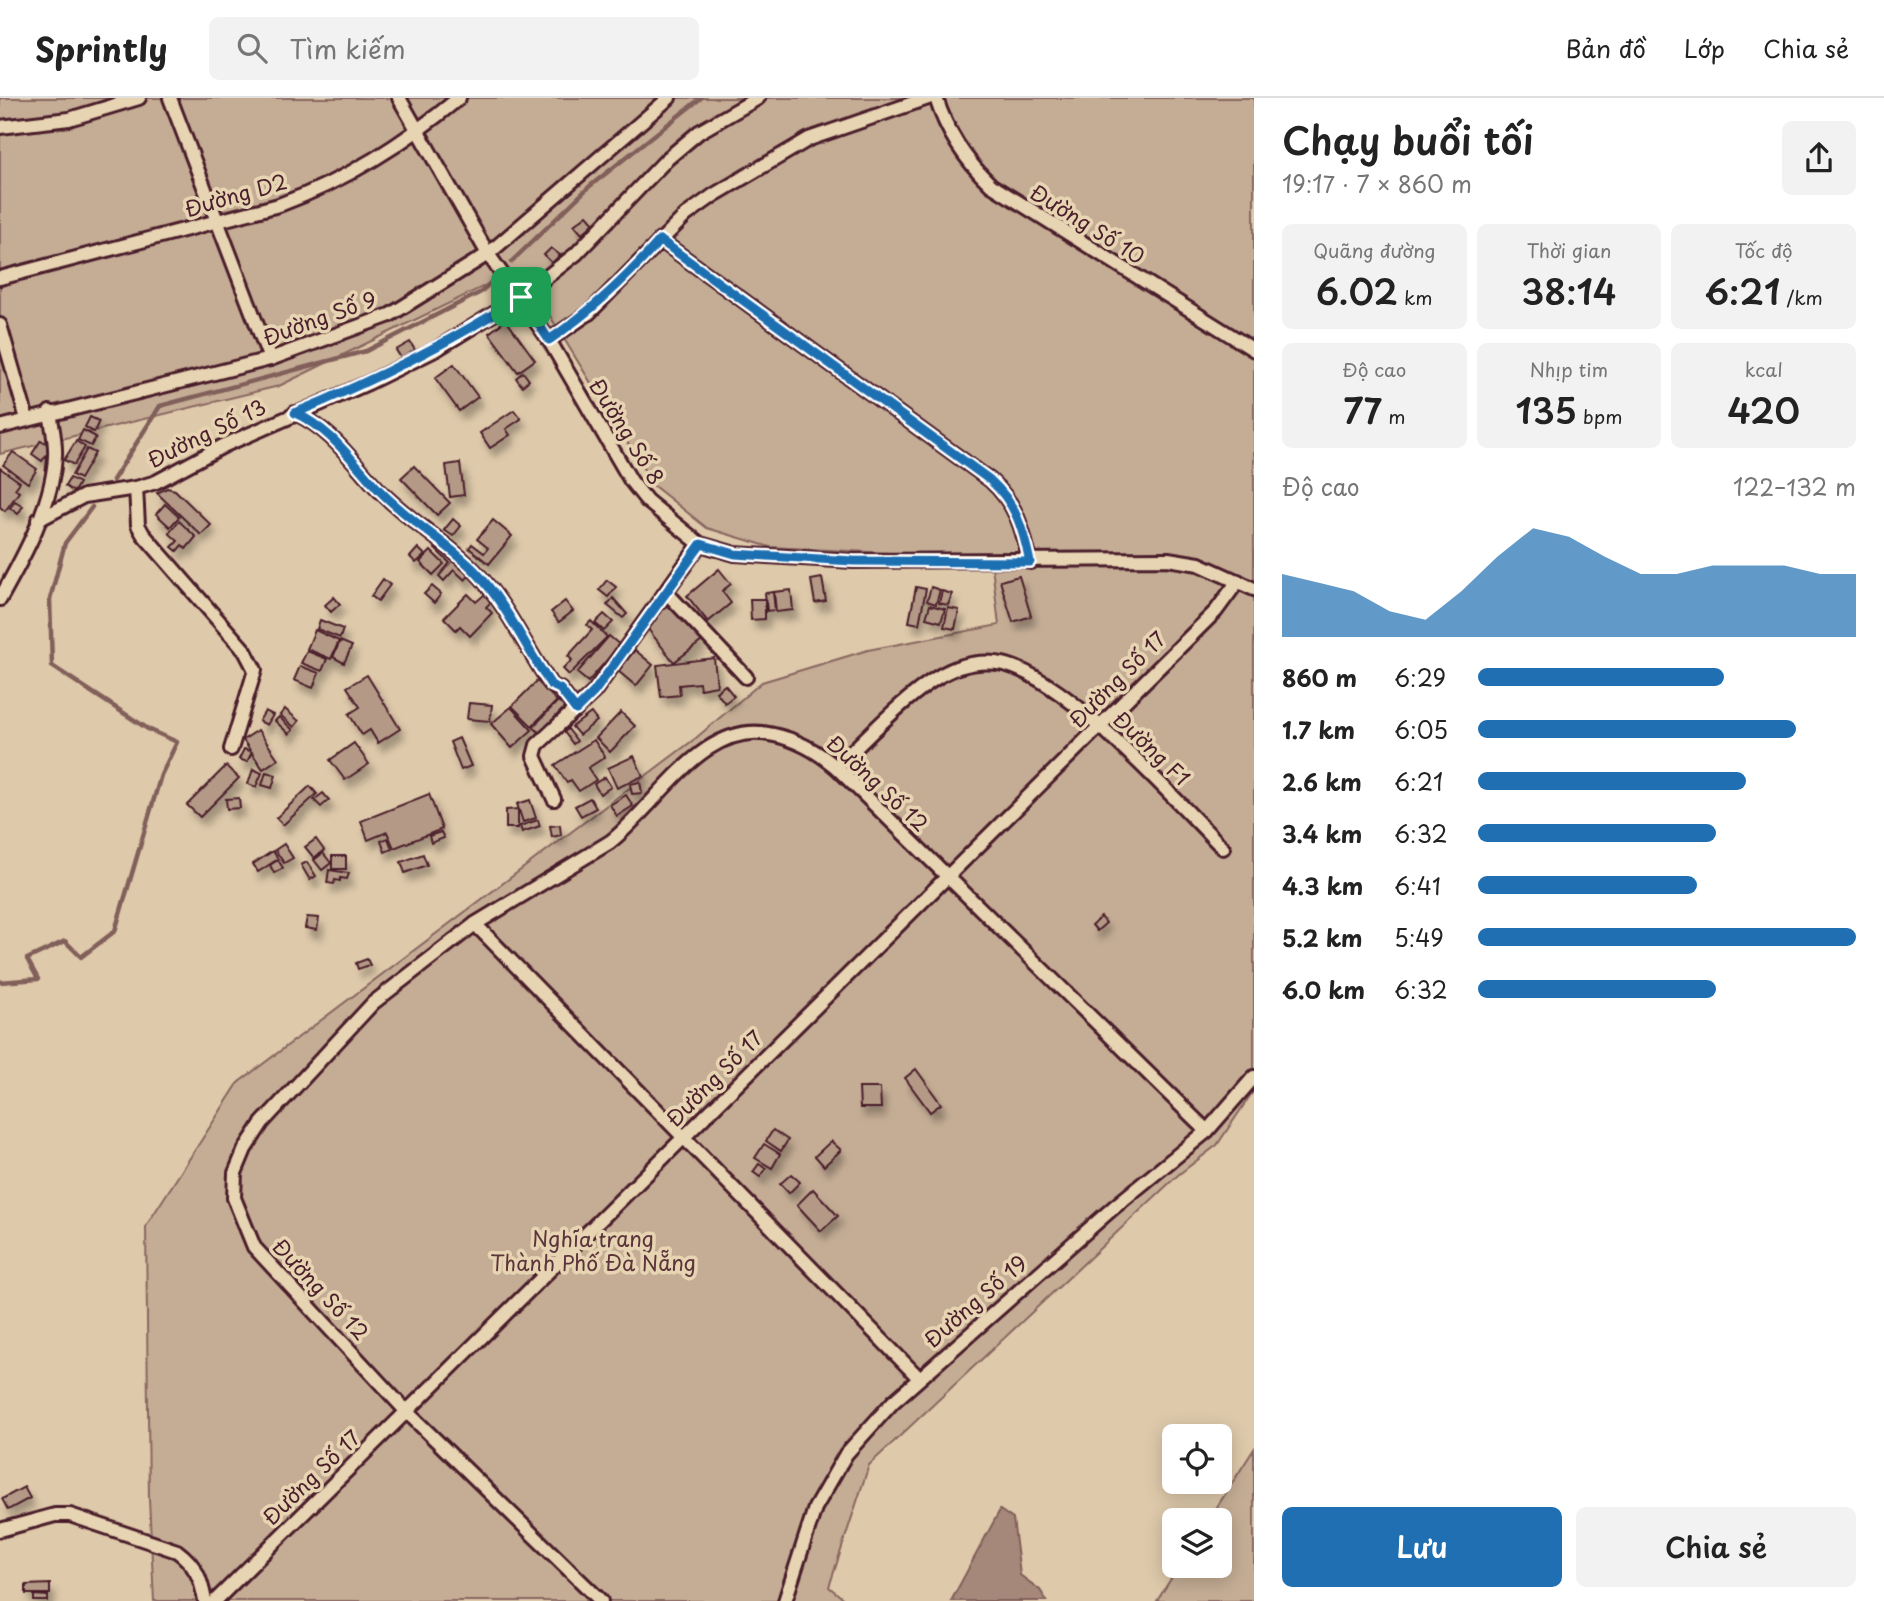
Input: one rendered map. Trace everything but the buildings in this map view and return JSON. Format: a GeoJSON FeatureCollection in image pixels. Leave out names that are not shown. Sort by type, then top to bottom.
{"type":"FeatureCollection","features":[{"type":"Feature","properties":{"kind":"street"},"geometry":{"type":"LineString","coordinates":[[0,127],[69,119],[139,98]]}},
{"type":"Feature","properties":{"kind":"street"},"geometry":{"type":"LineString","coordinates":[[170,98],[266,349]]}},
{"type":"Feature","properties":{"kind":"street","name":"Đường Số 8"},"geometry":{"type":"LineString","coordinates":[[399,98],[488,254],[549,340],[631,481],[647,501],[701,544],[735,554],[839,561],[1184,561],[1254,589]]}},
{"type":"Feature","properties":{"kind":"street","name":"Đường D2"},"geometry":{"type":"LineString","coordinates":[[0,278],[218,222],[323,189],[375,161],[459,98]]}},
{"type":"Feature","properties":{"kind":"street","name":"Đường Số 9"},"geometry":{"type":"LineString","coordinates":[[0,426],[390,315],[488,254],[669,98]]}},
{"type":"Feature","properties":{"kind":"street","name":"Đường Số 13"},"geometry":{"type":"LineString","coordinates":[[38,520],[84,496],[156,482],[225,445],[368,383],[435,350],[521,297],[576,254],[677,150],[699,132],[758,98]]}},
{"type":"Feature","properties":{"kind":"street"},"geometry":{"type":"LineString","coordinates":[[549,340],[589,313],[624,281],[660,240],[714,194],[809,139],[928,98]]}},
{"type":"Feature","properties":{"kind":"street","name":"Đường Số 10"},"geometry":{"type":"LineString","coordinates":[[936,98],[953,139],[970,164],[991,185],[1016,204],[1254,350]]}},
{"type":"Feature","properties":{"kind":"street"},"geometry":{"type":"LineString","coordinates":[[660,240],[1002,490],[1016,512],[1030,562]]}},
{"type":"Feature","properties":{"kind":"street"},"geometry":{"type":"LineString","coordinates":[[0,325],[27,419]]}},
{"type":"Feature","properties":{"kind":"street"},"geometry":{"type":"LineString","coordinates":[[0,599],[38,520],[55,456],[50,412]]}},
{"type":"Feature","properties":{"kind":"street"},"geometry":{"type":"LineString","coordinates":[[295,413],[314,421],[404,514],[474,570],[521,634],[551,685],[560,689],[576,710]]}},
{"type":"Feature","properties":{"kind":"street"},"geometry":{"type":"LineString","coordinates":[[136,488],[138,525],[143,534],[245,651],[255,670],[232,750]]}},
{"type":"Feature","properties":{"kind":"street"},"geometry":{"type":"LineString","coordinates":[[554,799],[534,756],[537,745],[594,692],[701,544]]}},
{"type":"Feature","properties":{"kind":"street","name":"Đường Số 17"},"geometry":{"type":"LineString","coordinates":[[215,1601],[1216,611],[1238,581]]}},
{"type":"Feature","properties":{"kind":"street"},"geometry":{"type":"LineString","coordinates":[[666,592],[746,677]]}},
{"type":"Feature","properties":{"kind":"street","name":"Đường F1"},"geometry":{"type":"LineString","coordinates":[[836,767],[925,686],[945,673],[965,665],[1003,664],[1040,681],[1100,726],[1223,848]]}},
{"type":"Feature","properties":{"kind":"street","name":"Đường Số 12"},"geometry":{"type":"LineString","coordinates":[[601,1601],[407,1412],[254,1247],[234,1198],[235,1173],[245,1149],[262,1123],[373,1003],[475,924],[610,842],[629,827],[704,749],[724,737],[745,731],[788,738],[822,755],[836,767],[1207,1131]]}},
{"type":"Feature","properties":{"kind":"street"},"geometry":{"type":"LineString","coordinates":[[475,924],[919,1378]]}},
{"type":"Feature","properties":{"kind":"street","name":"Đường Số 19"},"geometry":{"type":"LineString","coordinates":[[785,1601],[815,1508],[846,1454],[893,1402],[919,1378],[1113,1208],[1207,1131],[1254,1077]]}},
{"type":"Feature","properties":{"kind":"street"},"geometry":{"type":"LineString","coordinates":[[0,1530],[55,1515],[85,1517],[177,1552],[188,1559],[199,1575],[205,1601]]}},
{"type":"Feature","properties":{"kind":"green space","name":"Nghĩa trang Thành Phố Đà Nẵng"},"geometry":{"type":"Polygon","coordinates":[[[0,98],[1254,98],[1254,1090],[1217,1145],[1178,1175],[869,1465],[829,1587],[846,1601],[154,1601],[149,1499],[146,1226],[239,1082],[696,738],[762,682],[868,650],[999,625],[991,558],[770,547],[707,528],[654,486],[525,275],[511,273],[279,386],[0,454],[0,98]]]}},
{"type":"Feature","properties":{"kind":"green space"},"geometry":{"type":"Polygon","coordinates":[[[1254,1449],[1254,1601],[1157,1601],[1171,1578],[1232,1578],[1232,1508],[1216,1508],[1225,1494],[1232,1494],[1232,1483],[1254,1449]]]}},
{"type":"Feature","properties":{"kind":"shaded area"},"geometry":{"type":"Polygon","coordinates":[[[1000,1510],[1013,1519],[1020,1575],[1040,1590],[1047,1601],[951,1601],[1000,1510]]]}},
{"type":"Feature","properties":{"kind":"waterway"},"geometry":{"type":"LineString","coordinates":[[511,262],[590,186],[701,98]]}},
{"type":"Feature","properties":{"kind":"waterway"},"geometry":{"type":"LineString","coordinates":[[113,480],[160,406],[366,351],[481,292],[492,281]]}},
{"type":"Feature","properties":{"kind":"waterway"},"geometry":{"type":"LineString","coordinates":[[0,982],[38,979],[27,959],[65,941],[81,957],[115,931],[161,775],[177,742],[148,729],[52,666],[50,599],[65,543],[92,507]]}},
{"type":"Feature","properties":{"kind":"route"},"geometry":{"type":"LineString","coordinates":[[660,240],[1002,490],[1020,520],[1030,562],[853,561],[735,554],[701,544],[594,692],[576,710],[560,689],[551,685],[521,634],[474,570],[404,514],[377,488],[358,462],[314,421],[295,413],[368,383],[435,350],[521,297],[549,340],[589,313],[624,281],[660,240]]}}]}
